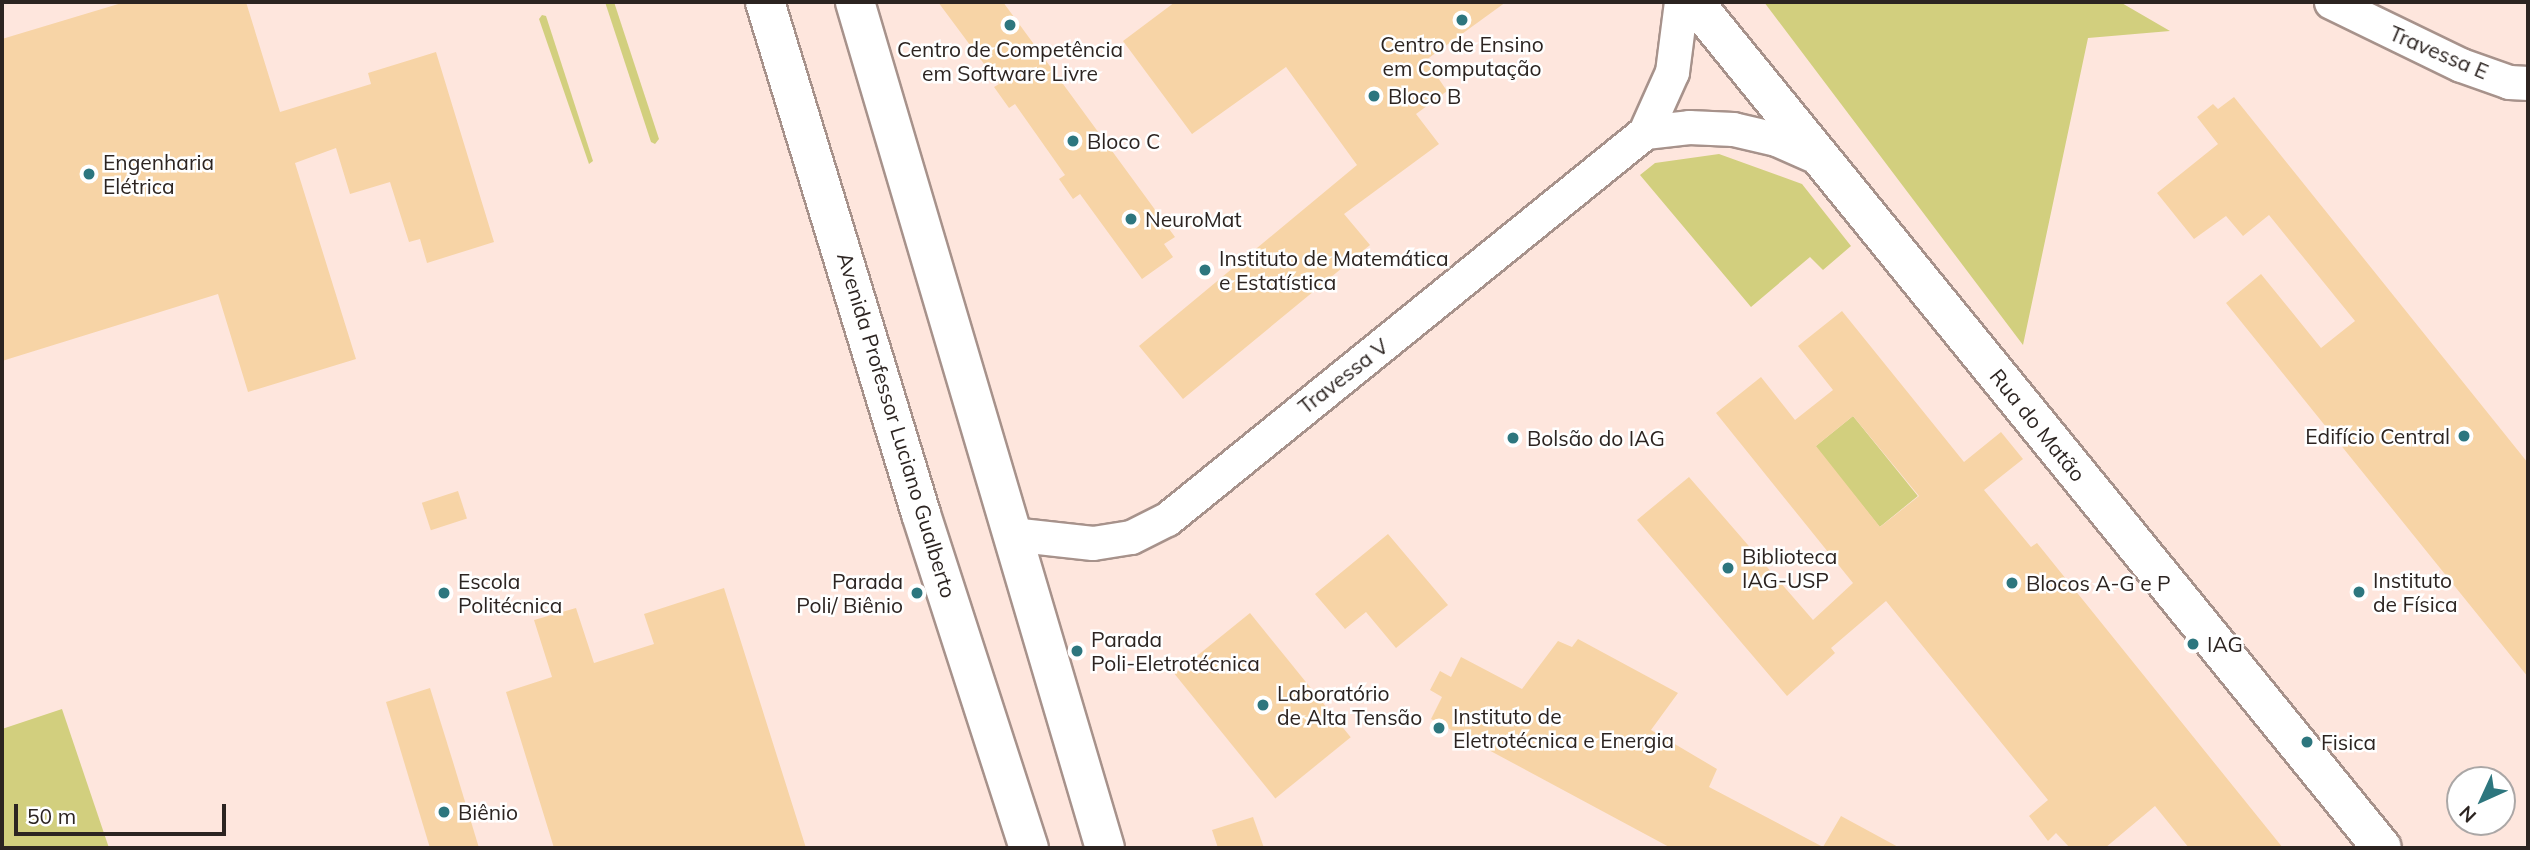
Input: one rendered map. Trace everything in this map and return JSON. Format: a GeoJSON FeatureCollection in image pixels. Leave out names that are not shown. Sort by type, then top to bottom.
{"type":"FeatureCollection","features":[{"type":"Feature","properties":{"kind":"street","name":"Avenida Professor Luciano Gualberto"},"geometry":{"type":"LineString","coordinates":[[765,2],[920,514],[1029,848]]}},
{"type":"Feature","properties":{"kind":"street"},"geometry":{"type":"LineString","coordinates":[[855,2],[1105,848]]}},
{"type":"Feature","properties":{"kind":"street","name":"Travessa V"},"geometry":{"type":"LineString","coordinates":[[1011,534],[1093,543],[1131,537],[1167,519],[1646,132],[1672,72],[1681,2]]}},
{"type":"Feature","properties":{"kind":"street","name":"Rua do Matão"},"geometry":{"type":"LineString","coordinates":[[1694,2],[2382,848]]}},
{"type":"Feature","properties":{"kind":"street","name":"Travessa E"},"geometry":{"type":"LineString","coordinates":[[2331,2],[2428,51],[2522,76]]}},
{"type":"Feature","properties":{"kind":"street"},"geometry":{"type":"LineString","coordinates":[[1646,132],[1689,127],[1733,130],[1776,139],[1819,158]]}},
{"type":"Feature","properties":{"kind":"shaded area"},"geometry":{"type":"Polygon","coordinates":[[[2,2],[2528,2],[2528,848],[2,848],[2,2]]]}},
{"type":"Feature","properties":{"kind":"shaded area"},"geometry":{"type":"Polygon","coordinates":[[[605,2],[614,2],[659,139],[655,144],[651,142],[605,2]]]}},
{"type":"Feature","properties":{"kind":"shaded area"},"geometry":{"type":"Polygon","coordinates":[[[1764,2],[2120,2],[2170,31],[2088,38],[2023,345],[1764,2]]]}},
{"type":"Feature","properties":{"kind":"shaded area"},"geometry":{"type":"Polygon","coordinates":[[[542,15],[546,16],[593,161],[589,164],[539,19],[542,15]]]}},
{"type":"Feature","properties":{"kind":"shaded area"},"geometry":{"type":"Polygon","coordinates":[[[1719,154],[1802,184],[1851,246],[1823,270],[1810,257],[1751,307],[1640,175],[1655,163],[1719,154]]]}},
{"type":"Feature","properties":{"kind":"shaded area"},"geometry":{"type":"Polygon","coordinates":[[[1853,416],[1918,496],[1880,527],[1815,447],[1853,416]]]}},
{"type":"Feature","properties":{"kind":"shaded area"},"geometry":{"type":"Polygon","coordinates":[[[62,709],[109,848],[2,848],[2,729],[62,709]]]}},
{"type":"Feature","properties":{"kind":"building","name":"Engenharia Elétrica"},"geometry":{"type":"Polygon","coordinates":[[[125,2],[246,2],[280,112],[371,84],[368,73],[436,52],[494,242],[427,263],[420,239],[409,242],[390,182],[350,194],[336,148],[295,163],[356,359],[248,392],[218,294],[2,361],[2,39],[125,2]]]}},
{"type":"Feature","properties":{"kind":"building","name":"Bloco C"},"geometry":{"type":"Polygon","coordinates":[[[938,2],[1003,2],[1175,237],[1164,244],[1173,257],[1142,279],[1080,194],[1073,199],[1059,179],[1065,175],[1015,104],[1009,108],[994,87],[999,84],[938,2]]]}},
{"type":"Feature","properties":{"kind":"building"},"geometry":{"type":"Polygon","coordinates":[[[1175,2],[1506,2],[1426,60],[1447,91],[1416,114],[1439,144],[1344,214],[1370,245],[1183,399],[1139,346],[1357,165],[1286,67],[1192,134],[1123,41],[1175,2]]]}},
{"type":"Feature","properties":{"kind":"building","name":"Edifício Central"},"geometry":{"type":"Polygon","coordinates":[[[2234,97],[2528,463],[2528,677],[2226,303],[2261,274],[2321,348],[2355,321],[2269,215],[2243,236],[2226,216],[2194,239],[2157,193],[2218,144],[2197,117],[2213,104],[2218,109],[2234,97]]]}},
{"type":"Feature","properties":{"kind":"building","name":"Blocos A-G e P"},"geometry":{"type":"Polygon","coordinates":[[[1842,311],[1964,462],[2001,432],[2023,459],[1984,490],[2031,547],[2037,543],[2283,848],[2189,848],[2155,806],[2105,848],[2070,848],[2056,833],[2048,841],[2029,816],[2048,800],[1886,601],[1831,648],[1835,653],[1787,696],[1637,520],[1689,477],[1813,620],[1853,583],[1716,413],[1761,377],[1795,420],[1833,390],[1798,346],[1842,311]],[[1853,416],[1816,446],[1880,527],[1919,496],[1853,416]]]}},
{"type":"Feature","properties":{"kind":"building"},"geometry":{"type":"Polygon","coordinates":[[[458,491],[467,519],[431,530],[422,503],[458,491]]]}},
{"type":"Feature","properties":{"kind":"building"},"geometry":{"type":"Polygon","coordinates":[[[1388,534],[1448,605],[1396,648],[1366,612],[1345,629],[1315,594],[1388,534]]]}},
{"type":"Feature","properties":{"kind":"building"},"geometry":{"type":"Polygon","coordinates":[[[724,588],[806,848],[554,848],[506,692],[552,677],[534,620],[576,608],[594,663],[654,644],[644,614],[724,588]]]}},
{"type":"Feature","properties":{"kind":"building","name":"Laboratório de Alta Tensão"},"geometry":{"type":"Polygon","coordinates":[[[1250,613],[1351,737],[1275,798],[1175,674],[1250,613]]]}},
{"type":"Feature","properties":{"kind":"building"},"geometry":{"type":"Polygon","coordinates":[[[1578,639],[1678,693],[1651,730],[1717,769],[1709,787],[1823,847],[1841,816],[1900,848],[1671,848],[1431,719],[1442,697],[1430,690],[1440,671],[1451,677],[1461,657],[1522,689],[1558,641],[1572,647],[1578,639]]]}},
{"type":"Feature","properties":{"kind":"building"},"geometry":{"type":"Polygon","coordinates":[[[430,688],[479,848],[430,848],[386,702],[430,688]]]}},
{"type":"Feature","properties":{"kind":"building"},"geometry":{"type":"Polygon","coordinates":[[[1253,817],[1264,848],[1218,848],[1212,830],[1253,817]]]}},
{"type":"Feature","properties":{"kind":"place","name":"Centro de Ensino em Computação"},"geometry":{"type":"Point","coordinates":[1462,20]}},
{"type":"Feature","properties":{"kind":"place","name":"Centro de Competência em Software Livre"},"geometry":{"type":"Point","coordinates":[1010,25]}},
{"type":"Feature","properties":{"kind":"place","name":"Bloco B"},"geometry":{"type":"Point","coordinates":[1374,96]}},
{"type":"Feature","properties":{"kind":"place","name":"Bloco C"},"geometry":{"type":"Point","coordinates":[1073,141]}},
{"type":"Feature","properties":{"kind":"place","name":"Engenharia Elétrica"},"geometry":{"type":"Point","coordinates":[89,174]}},
{"type":"Feature","properties":{"kind":"place","name":"NeuroMat"},"geometry":{"type":"Point","coordinates":[1131,219]}},
{"type":"Feature","properties":{"kind":"place","name":"Instituto de Matemática e Estatística"},"geometry":{"type":"Point","coordinates":[1205,270]}},
{"type":"Feature","properties":{"kind":"place","name":"Edifício Central"},"geometry":{"type":"Point","coordinates":[2464,436]}},
{"type":"Feature","properties":{"kind":"place","name":"Bolsão do IAG"},"geometry":{"type":"Point","coordinates":[1513,438]}},
{"type":"Feature","properties":{"kind":"place","name":"Biblioteca IAG-USP"},"geometry":{"type":"Point","coordinates":[1728,568]}},
{"type":"Feature","properties":{"kind":"place","name":"Blocos A-G e P"},"geometry":{"type":"Point","coordinates":[2012,583]}},
{"type":"Feature","properties":{"kind":"place","name":"Instituto de Física"},"geometry":{"type":"Point","coordinates":[2359,592]}},
{"type":"Feature","properties":{"kind":"place","name":"Escola Politécnica"},"geometry":{"type":"Point","coordinates":[444,593]}},
{"type":"Feature","properties":{"kind":"place","name":"Parada Poli/ Biênio"},"geometry":{"type":"Point","coordinates":[917,593]}},
{"type":"Feature","properties":{"kind":"place","name":"IAG"},"geometry":{"type":"Point","coordinates":[2193,644]}},
{"type":"Feature","properties":{"kind":"place","name":"Parada Poli-Eletrotécnica"},"geometry":{"type":"Point","coordinates":[1077,651]}},
{"type":"Feature","properties":{"kind":"place","name":"Laboratório de Alta Tensão"},"geometry":{"type":"Point","coordinates":[1263,705]}},
{"type":"Feature","properties":{"kind":"place","name":"Instituto de Eletrotécnica e Energia"},"geometry":{"type":"Point","coordinates":[1439,728]}},
{"type":"Feature","properties":{"kind":"place","name":"Fisica"},"geometry":{"type":"Point","coordinates":[2307,742]}},
{"type":"Feature","properties":{"kind":"place","name":"Biênio"},"geometry":{"type":"Point","coordinates":[444,812]}}]}
